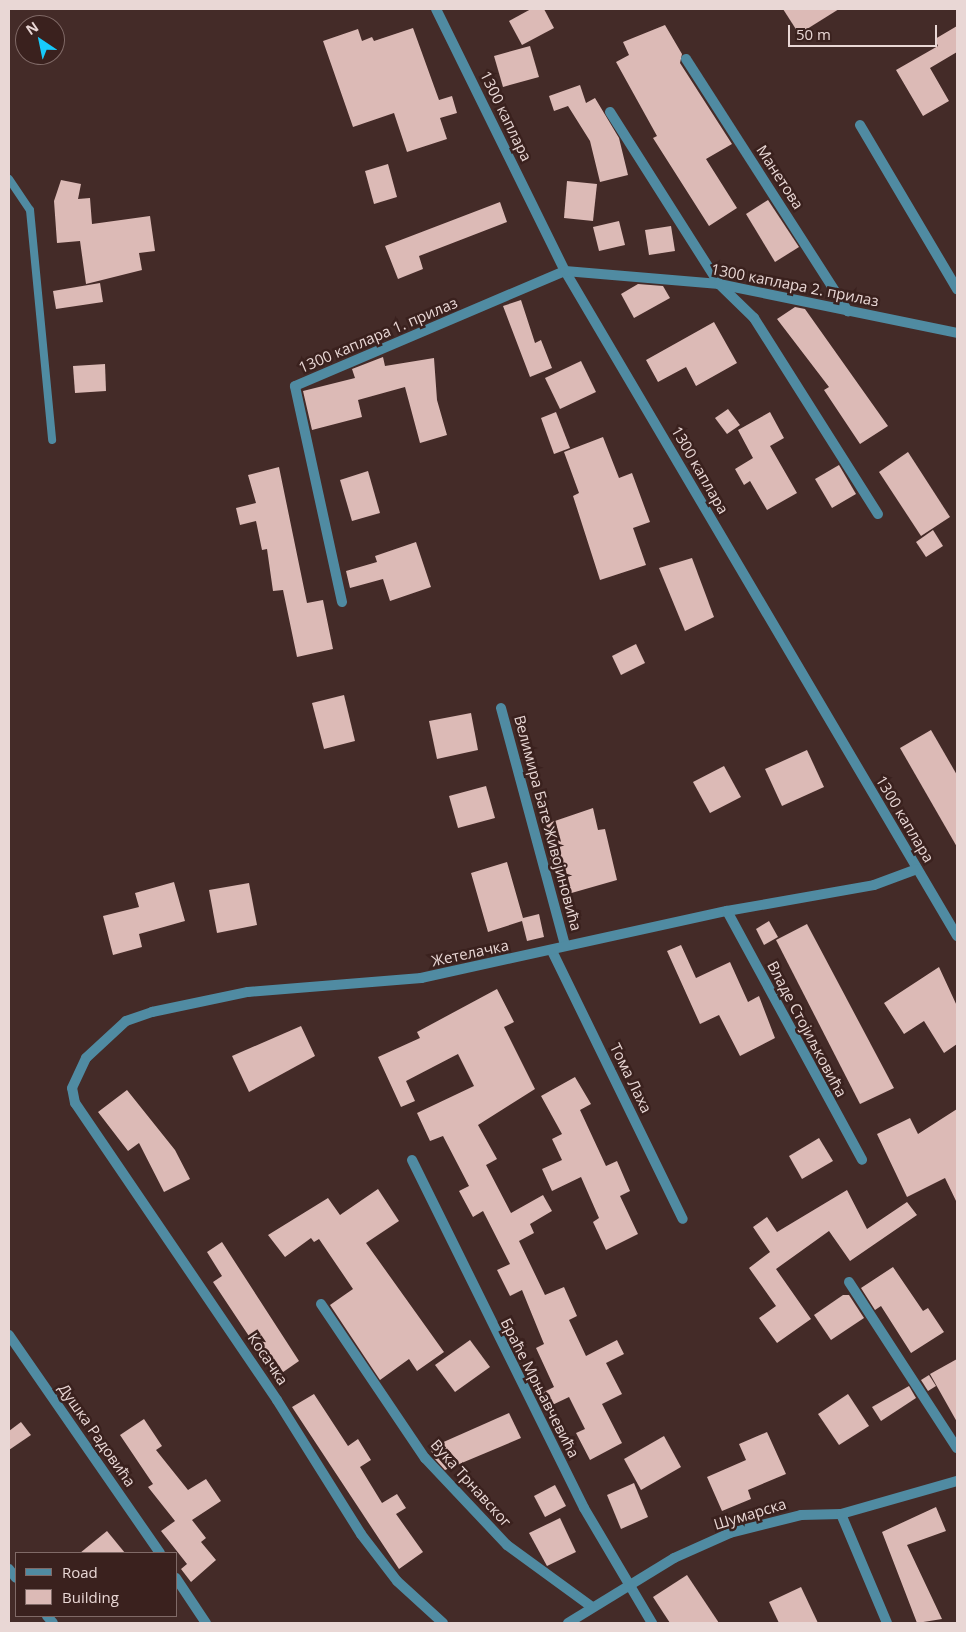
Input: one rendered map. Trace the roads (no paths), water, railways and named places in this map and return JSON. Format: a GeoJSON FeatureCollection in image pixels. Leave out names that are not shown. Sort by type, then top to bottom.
{"type":"FeatureCollection","features":[{"type":"Feature","properties":{"kind":"street","name":"1300 каплара"},"geometry":{"type":"LineString","coordinates":[[436,9],[565,271],[957,936]]}},
{"type":"Feature","properties":{"kind":"street","name":"Манетова"},"geometry":{"type":"LineString","coordinates":[[686,59],[848,311]]}},
{"type":"Feature","properties":{"kind":"street"},"geometry":{"type":"LineString","coordinates":[[610,112],[719,284],[754,318],[878,514]]}},
{"type":"Feature","properties":{"kind":"street"},"geometry":{"type":"LineString","coordinates":[[860,125],[957,289]]}},
{"type":"Feature","properties":{"kind":"street","name":"1300 каплара 2. прилаз"},"geometry":{"type":"LineString","coordinates":[[565,271],[719,284],[957,333]]}},
{"type":"Feature","properties":{"kind":"street","name":"1300 каплара 1. прилаз"},"geometry":{"type":"LineString","coordinates":[[342,602],[295,386],[565,271]]}},
{"type":"Feature","properties":{"kind":"street","name":"Велимира Бате Живојиновића"},"geometry":{"type":"LineString","coordinates":[[501,708],[565,946]]}},
{"type":"Feature","properties":{"kind":"street","name":"Жетелачка"},"geometry":{"type":"LineString","coordinates":[[75,1104],[72,1088],[86,1058],[126,1021],[152,1012],[248,992],[422,978],[552,951],[565,946],[727,911],[874,885],[917,869]]}},
{"type":"Feature","properties":{"kind":"street","name":"Владе Стојиљковића"},"geometry":{"type":"LineString","coordinates":[[727,911],[862,1160]]}},
{"type":"Feature","properties":{"kind":"street","name":"Тома Лаха"},"geometry":{"type":"LineString","coordinates":[[552,951],[683,1218]]}},
{"type":"Feature","properties":{"kind":"street","name":"Косачка"},"geometry":{"type":"LineString","coordinates":[[75,1104],[256,1367],[361,1534],[397,1581],[443,1623]]}},
{"type":"Feature","properties":{"kind":"street","name":"Браће Мрњавчевића"},"geometry":{"type":"LineString","coordinates":[[412,1160],[584,1508],[652,1623]]}},
{"type":"Feature","properties":{"kind":"street"},"geometry":{"type":"LineString","coordinates":[[849,1282],[957,1448]]}},
{"type":"Feature","properties":{"kind":"street","name":"Вука Трнавског"},"geometry":{"type":"LineString","coordinates":[[321,1304],[425,1458],[507,1545],[592,1608]]}},
{"type":"Feature","properties":{"kind":"street","name":"Душка Радовића"},"geometry":{"type":"LineString","coordinates":[[9,1334],[159,1552]]}},
{"type":"Feature","properties":{"kind":"street","name":"Шумарска"},"geometry":{"type":"LineString","coordinates":[[568,1623],[674,1558],[730,1533],[801,1515],[841,1514],[957,1481]]}},
{"type":"Feature","properties":{"kind":"street"},"geometry":{"type":"LineString","coordinates":[[841,1514],[887,1623]]}},
{"type":"Feature","properties":{"kind":"street"},"geometry":{"type":"LineString","coordinates":[[178,1581],[206,1623]]}},
{"type":"Feature","properties":{"kind":"lane"},"geometry":{"type":"LineString","coordinates":[[9,178],[30,210],[52,440]]}}]}
